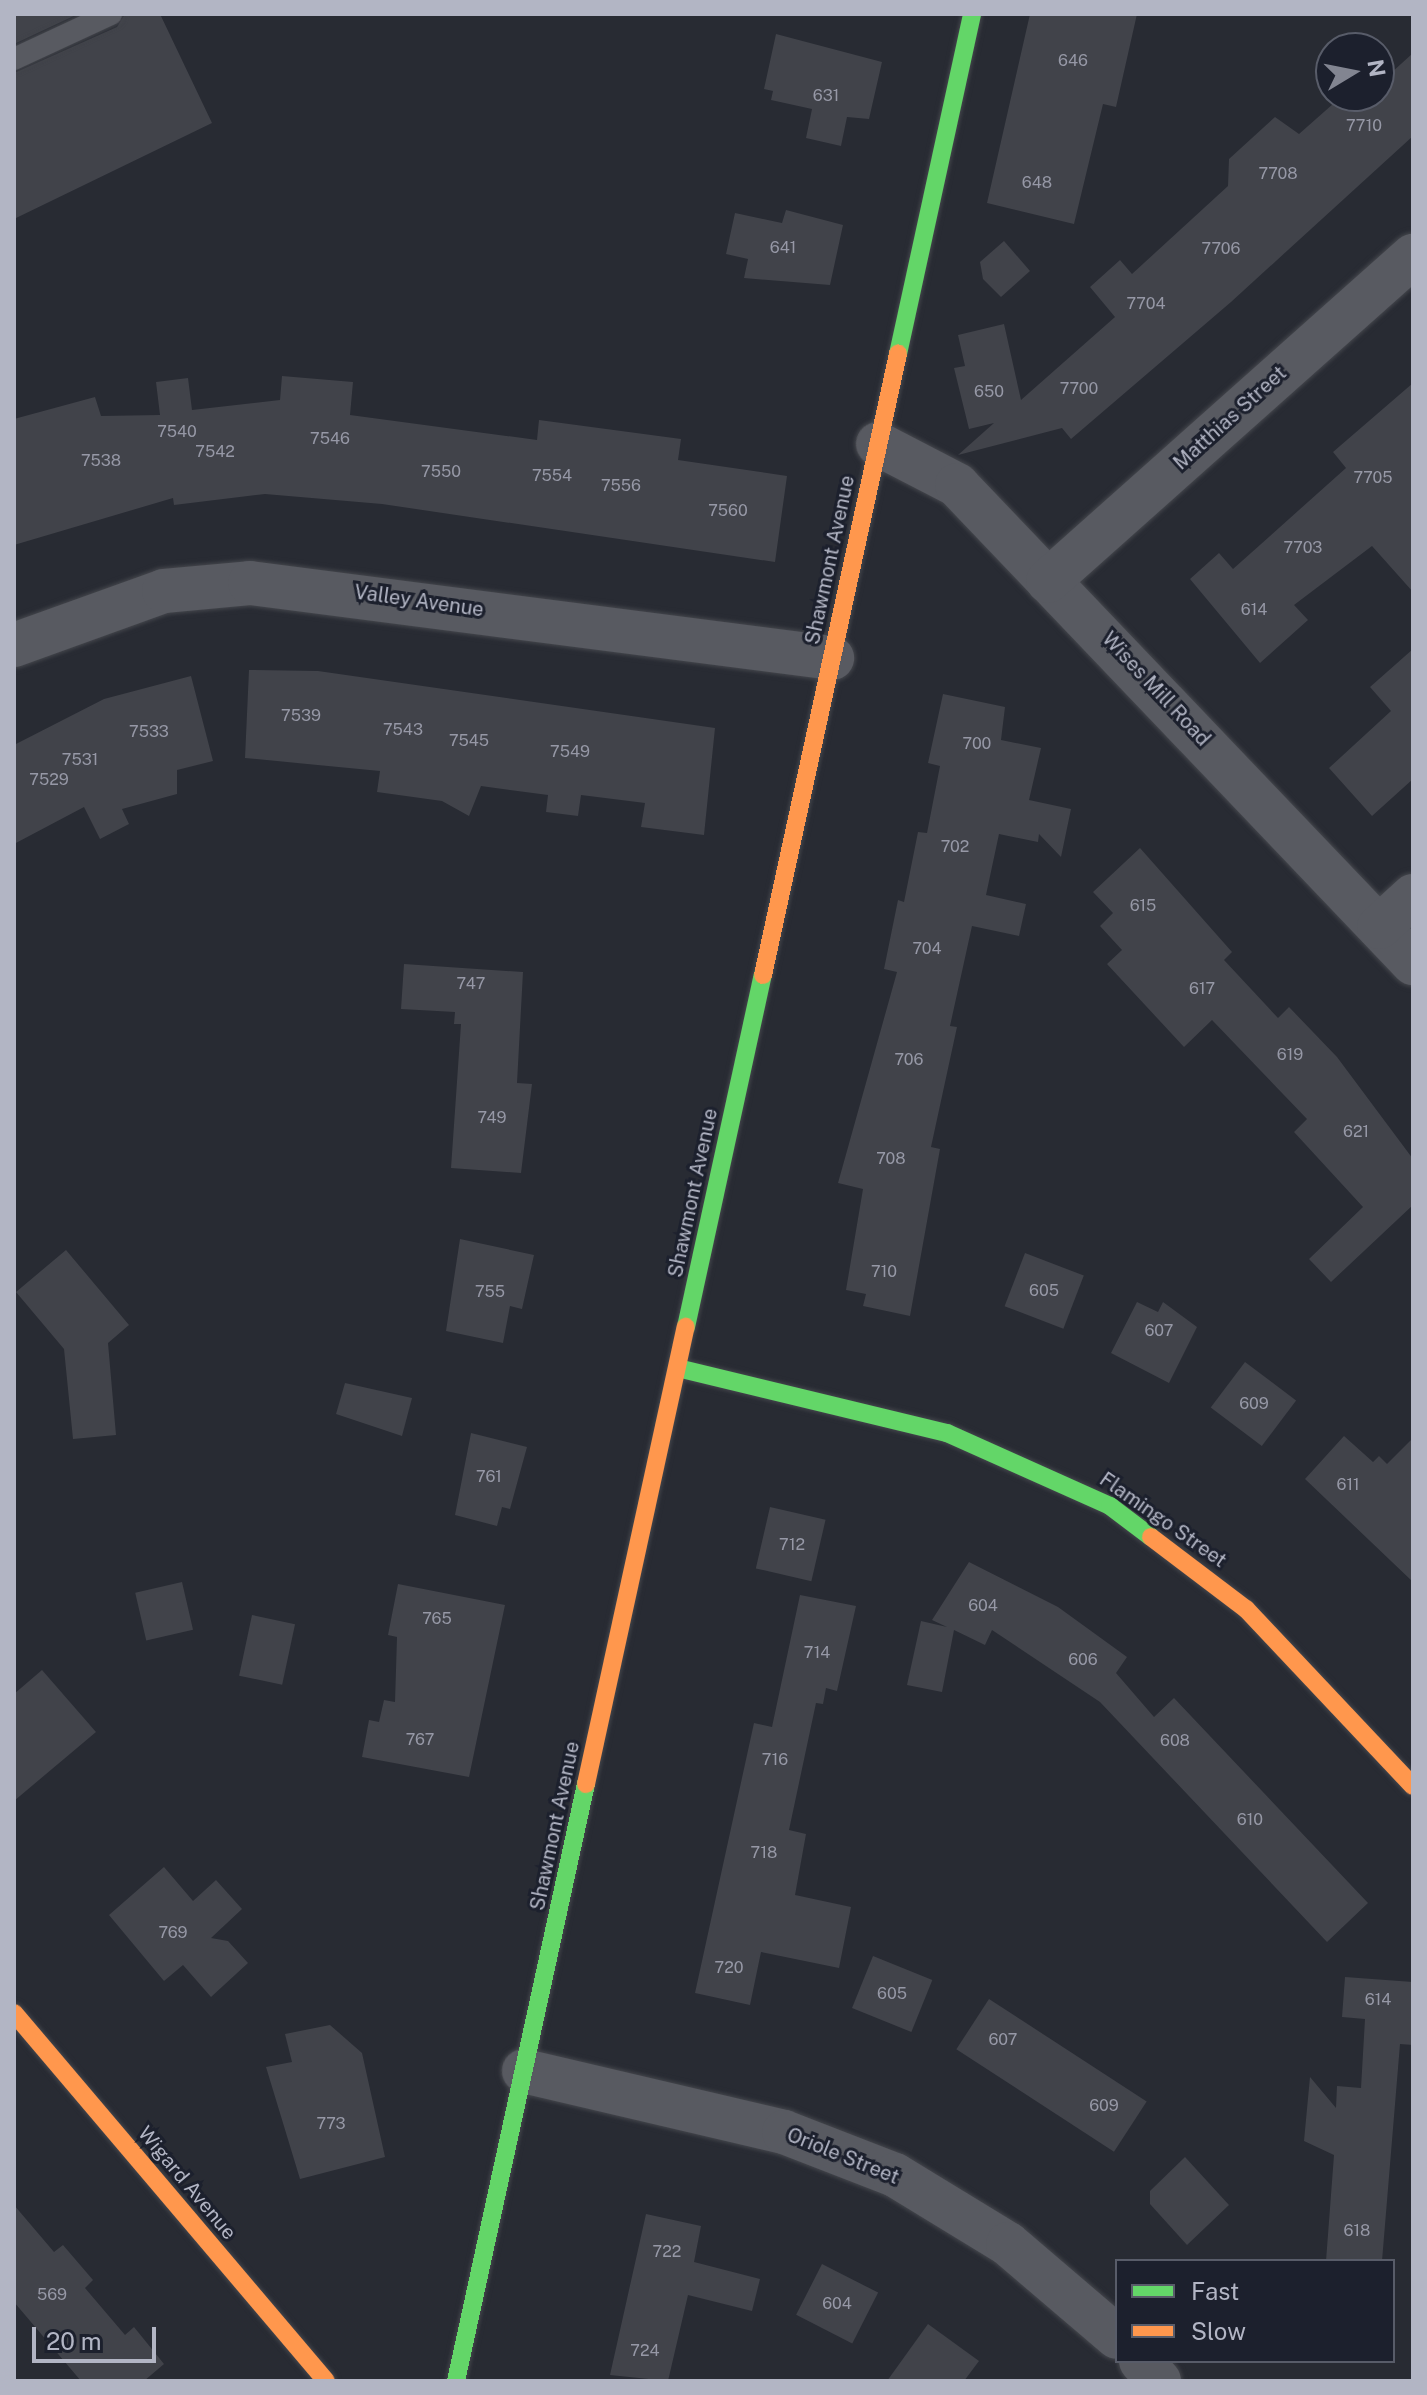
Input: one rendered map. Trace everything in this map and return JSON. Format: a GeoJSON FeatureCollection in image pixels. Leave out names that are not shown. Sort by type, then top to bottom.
{"type":"FeatureCollection","features":[{"type":"Feature","properties":{"kind":"street","name":"Shawmont Avenue"},"geometry":{"type":"LineString","coordinates":[[456,2381],[972,14]]}},
{"type":"Feature","properties":{"kind":"street","name":"Matthias Street"},"geometry":{"type":"LineString","coordinates":[[1048,581],[1413,256]]}},
{"type":"Feature","properties":{"kind":"street","name":"Wises Mill Road"},"geometry":{"type":"LineString","coordinates":[[878,444],[957,485],[1413,963]]}},
{"type":"Feature","properties":{"kind":"street","name":"Valley Avenue"},"geometry":{"type":"LineString","coordinates":[[14,645],[164,591],[250,583],[832,658]]}},
{"type":"Feature","properties":{"kind":"street"},"geometry":{"type":"LineString","coordinates":[[1379,927],[1413,896]]}},
{"type":"Feature","properties":{"kind":"street","name":"Flamingo Street"},"geometry":{"type":"LineString","coordinates":[[678,1368],[947,1433],[1028,1463],[1110,1506],[1246,1609],[1413,1786]]}},
{"type":"Feature","properties":{"kind":"street","name":"Wigard Avenue"},"geometry":{"type":"LineString","coordinates":[[14,2013],[326,2381]]}},
{"type":"Feature","properties":{"kind":"street","name":"Oriole Street"},"geometry":{"type":"LineString","coordinates":[[524,2071],[784,2132],[895,2175],[1008,2244],[1115,2335]]}},
{"type":"Feature","properties":{"kind":"street"},"geometry":{"type":"LineString","coordinates":[[1143,2363],[1159,2381]]}},
{"type":"Feature","properties":{"kind":"lane"},"geometry":{"type":"LineString","coordinates":[[14,59],[111,14]]}},
{"type":"Feature","properties":{"kind":"building"},"geometry":{"type":"Polygon","coordinates":[[[14,14],[78,14],[14,44],[14,14]]]}},
{"type":"Feature","properties":{"kind":"building"},"geometry":{"type":"Polygon","coordinates":[[[125,14],[160,14],[212,123],[14,219],[14,73],[117,27],[125,14]]]}},
{"type":"Feature","properties":{"kind":"building"},"geometry":{"type":"Polygon","coordinates":[[[1030,14],[1137,14],[1116,107],[1103,104],[1074,224],[987,203],[1030,14]]]}},
{"type":"Feature","properties":{"kind":"building"},"geometry":{"type":"Polygon","coordinates":[[[776,34],[882,62],[869,119],[847,117],[841,146],[806,138],[812,109],[771,100],[773,91],[764,89],[776,34]]]}},
{"type":"Feature","properties":{"kind":"building"},"geometry":{"type":"Polygon","coordinates":[[[1413,53],[1413,136],[1231,302],[1071,439],[1062,428],[958,455],[994,423],[969,429],[954,368],[965,366],[958,335],[1004,324],[1021,400],[1115,317],[1090,287],[1120,260],[1132,274],[1228,186],[1229,159],[1275,117],[1299,134],[1324,112],[1395,112],[1395,69],[1413,53]]]}},
{"type":"Feature","properties":{"kind":"building"},"geometry":{"type":"Polygon","coordinates":[[[786,210],[843,225],[830,285],[744,278],[748,259],[726,254],[735,213],[782,223],[786,210]]]}},
{"type":"Feature","properties":{"kind":"building"},"geometry":{"type":"Polygon","coordinates":[[[1004,241],[1030,271],[1001,297],[983,279],[980,262],[1004,241]]]}},
{"type":"Feature","properties":{"kind":"building"},"geometry":{"type":"Polygon","coordinates":[[[282,376],[353,382],[350,415],[537,440],[539,420],[681,439],[678,460],[787,476],[775,562],[382,504],[265,494],[174,505],[173,498],[14,545],[14,419],[95,397],[101,416],[160,415],[156,382],[188,378],[192,410],[280,400],[282,376]]]}},
{"type":"Feature","properties":{"kind":"building"},"geometry":{"type":"Polygon","coordinates":[[[1413,383],[1413,592],[1372,546],[1294,605],[1308,620],[1260,663],[1190,579],[1219,553],[1233,569],[1346,468],[1333,452],[1413,383]]]}},
{"type":"Feature","properties":{"kind":"building"},"geometry":{"type":"Polygon","coordinates":[[[1413,649],[1413,779],[1372,816],[1329,768],[1391,711],[1370,687],[1413,649]]]}},
{"type":"Feature","properties":{"kind":"building"},"geometry":{"type":"Polygon","coordinates":[[[249,670],[318,671],[715,728],[704,835],[641,827],[645,803],[581,795],[578,816],[546,812],[548,795],[481,786],[469,816],[442,801],[377,792],[380,771],[245,758],[249,670]]]}},
{"type":"Feature","properties":{"kind":"building"},"geometry":{"type":"Polygon","coordinates":[[[191,676],[213,761],[177,770],[177,794],[122,809],[129,824],[100,839],[84,807],[14,844],[14,745],[104,699],[191,676]]]}},
{"type":"Feature","properties":{"kind":"building"},"geometry":{"type":"Polygon","coordinates":[[[943,694],[1005,707],[1001,740],[1041,748],[1029,800],[1071,809],[1061,857],[1039,834],[1038,842],[999,834],[986,895],[1026,904],[1019,936],[972,926],[950,1026],[957,1027],[931,1147],[940,1149],[910,1316],[863,1306],[866,1294],[846,1290],[863,1189],[838,1183],[897,972],[884,969],[898,900],[904,902],[918,832],[927,833],[940,766],[928,763],[943,694]]]}},
{"type":"Feature","properties":{"kind":"building"},"geometry":{"type":"Polygon","coordinates":[[[1140,848],[1232,952],[1224,960],[1278,1018],[1289,1007],[1337,1057],[1413,1159],[1413,1205],[1331,1282],[1309,1259],[1363,1207],[1294,1132],[1307,1119],[1212,1020],[1184,1047],[1107,964],[1122,950],[1100,926],[1113,913],[1093,892],[1140,848]]]}},
{"type":"Feature","properties":{"kind":"building"},"geometry":{"type":"Polygon","coordinates":[[[404,964],[523,972],[517,1083],[532,1084],[521,1173],[451,1168],[461,1024],[454,1024],[455,1012],[401,1009],[404,964]]]}},
{"type":"Feature","properties":{"kind":"building"},"geometry":{"type":"Polygon","coordinates":[[[460,1239],[534,1255],[522,1309],[510,1306],[503,1343],[446,1331],[460,1239]]]}},
{"type":"Feature","properties":{"kind":"building"},"geometry":{"type":"Polygon","coordinates":[[[66,1250],[129,1325],[108,1343],[116,1435],[73,1439],[64,1349],[16,1292],[66,1250]]]}},
{"type":"Feature","properties":{"kind":"building"},"geometry":{"type":"Polygon","coordinates":[[[1025,1253],[1084,1276],[1063,1329],[1005,1306],[1025,1253]]]}},
{"type":"Feature","properties":{"kind":"building"},"geometry":{"type":"Polygon","coordinates":[[[1137,1302],[1158,1312],[1163,1302],[1197,1327],[1169,1383],[1111,1353],[1137,1302]]]}},
{"type":"Feature","properties":{"kind":"building"},"geometry":{"type":"Polygon","coordinates":[[[1245,1362],[1296,1401],[1262,1446],[1211,1408],[1245,1362]]]}},
{"type":"Feature","properties":{"kind":"building"},"geometry":{"type":"Polygon","coordinates":[[[345,1383],[412,1398],[402,1436],[336,1414],[345,1383]]]}},
{"type":"Feature","properties":{"kind":"building"},"geometry":{"type":"Polygon","coordinates":[[[471,1433],[527,1447],[510,1509],[502,1507],[497,1526],[455,1515],[471,1433]]]}},
{"type":"Feature","properties":{"kind":"building"},"geometry":{"type":"Polygon","coordinates":[[[1344,1436],[1373,1462],[1379,1456],[1387,1464],[1413,1438],[1413,1582],[1305,1479],[1344,1436]]]}},
{"type":"Feature","properties":{"kind":"building"},"geometry":{"type":"Polygon","coordinates":[[[770,1507],[826,1520],[811,1581],[756,1568],[770,1507]]]}},
{"type":"Feature","properties":{"kind":"building"},"geometry":{"type":"Polygon","coordinates":[[[969,1562],[1058,1607],[1127,1657],[1116,1673],[1154,1717],[1174,1698],[1368,1903],[1327,1942],[1100,1702],[992,1630],[985,1645],[954,1630],[942,1692],[907,1685],[921,1621],[947,1627],[932,1620],[969,1562]]]}},
{"type":"Feature","properties":{"kind":"building"},"geometry":{"type":"Polygon","coordinates":[[[182,1582],[193,1630],[146,1641],[135,1593],[182,1582]]]}},
{"type":"Feature","properties":{"kind":"building"},"geometry":{"type":"Polygon","coordinates":[[[398,1584],[505,1605],[469,1777],[362,1757],[369,1720],[379,1722],[384,1700],[395,1702],[397,1637],[388,1635],[398,1584]]]}},
{"type":"Feature","properties":{"kind":"building"},"geometry":{"type":"Polygon","coordinates":[[[800,1595],[856,1606],[837,1691],[826,1688],[823,1704],[816,1703],[789,1830],[806,1834],[795,1895],[851,1907],[839,1968],[761,1952],[750,2005],[695,1993],[754,1723],[772,1727],[800,1595]]]}},
{"type":"Feature","properties":{"kind":"building"},"geometry":{"type":"Polygon","coordinates":[[[252,1615],[295,1624],[282,1685],[239,1676],[252,1615]]]}},
{"type":"Feature","properties":{"kind":"building"},"geometry":{"type":"Polygon","coordinates":[[[42,1670],[96,1732],[14,1801],[14,1694],[42,1670]]]}},
{"type":"Feature","properties":{"kind":"building"},"geometry":{"type":"Polygon","coordinates":[[[164,1867],[193,1901],[216,1880],[242,1909],[211,1938],[228,1941],[248,1963],[211,1997],[183,1965],[164,1981],[109,1915],[164,1867]]]}},
{"type":"Feature","properties":{"kind":"building"},"geometry":{"type":"Polygon","coordinates":[[[873,1956],[932,1980],[911,2032],[852,2008],[873,1956]]]}},
{"type":"Feature","properties":{"kind":"building"},"geometry":{"type":"Polygon","coordinates":[[[1345,1977],[1413,1982],[1413,2045],[1400,2044],[1382,2259],[1326,2259],[1334,2155],[1304,2141],[1310,2077],[1336,2108],[1337,2086],[1361,2088],[1365,2019],[1342,2017],[1345,1977]]]}},
{"type":"Feature","properties":{"kind":"building"},"geometry":{"type":"Polygon","coordinates":[[[989,1999],[1147,2101],[1114,2152],[956,2049],[989,1999]]]}},
{"type":"Feature","properties":{"kind":"building"},"geometry":{"type":"Polygon","coordinates":[[[330,2025],[362,2053],[385,2157],[300,2179],[266,2067],[292,2062],[285,2034],[330,2025]]]}},
{"type":"Feature","properties":{"kind":"building"},"geometry":{"type":"Polygon","coordinates":[[[1185,2157],[1229,2205],[1187,2245],[1150,2204],[1150,2191],[1185,2157]]]}},
{"type":"Feature","properties":{"kind":"building"},"geometry":{"type":"Polygon","coordinates":[[[14,2205],[54,2252],[63,2245],[93,2280],[85,2288],[125,2335],[134,2327],[164,2364],[144,2381],[81,2381],[14,2302],[14,2205]]]}},
{"type":"Feature","properties":{"kind":"building"},"geometry":{"type":"Polygon","coordinates":[[[646,2214],[701,2226],[694,2262],[760,2279],[752,2311],[688,2295],[668,2381],[610,2375],[646,2214]]]}},
{"type":"Feature","properties":{"kind":"building"},"geometry":{"type":"Polygon","coordinates":[[[822,2264],[878,2293],[852,2343],[796,2315],[822,2264]]]}},
{"type":"Feature","properties":{"kind":"building"},"geometry":{"type":"Polygon","coordinates":[[[928,2324],[979,2361],[964,2381],[887,2381],[928,2324]]]}},
{"type":"Feature","properties":{"kind":"traffic: fast"},"geometry":{"type":"LineString","coordinates":[[898,354],[972,14]]}},
{"type":"Feature","properties":{"kind":"traffic: fast"},"geometry":{"type":"LineString","coordinates":[[686,1327],[763,975]]}},
{"type":"Feature","properties":{"kind":"traffic: fast"},"geometry":{"type":"LineString","coordinates":[[678,1368],[947,1433],[1110,1506],[1151,1537]]}},
{"type":"Feature","properties":{"kind":"traffic: fast"},"geometry":{"type":"LineString","coordinates":[[456,2381],[586,1784]]}},
{"type":"Feature","properties":{"kind":"traffic: slow"},"geometry":{"type":"LineString","coordinates":[[763,975],[898,354]]}},
{"type":"Feature","properties":{"kind":"traffic: slow"},"geometry":{"type":"LineString","coordinates":[[586,1784],[686,1327]]}},
{"type":"Feature","properties":{"kind":"traffic: slow"},"geometry":{"type":"LineString","coordinates":[[1151,1537],[1246,1609],[1413,1786]]}},
{"type":"Feature","properties":{"kind":"traffic: slow"},"geometry":{"type":"LineString","coordinates":[[14,2013],[326,2381]]}}]}
